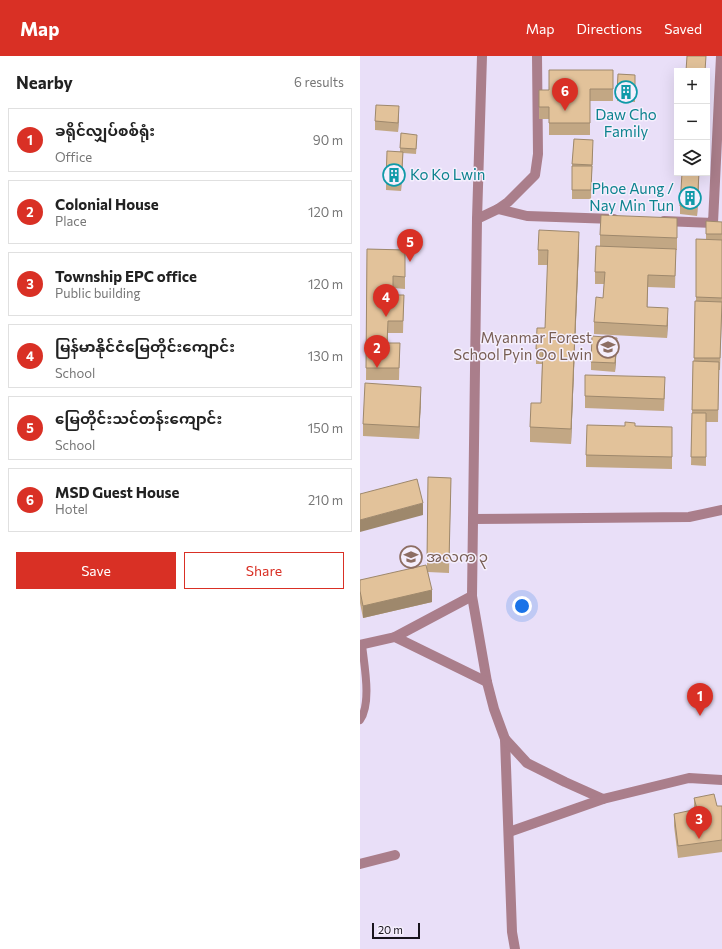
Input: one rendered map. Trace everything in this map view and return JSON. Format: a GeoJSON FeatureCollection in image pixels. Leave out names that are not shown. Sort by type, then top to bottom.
{"type":"FeatureCollection","features":[{"type":"Feature","properties":{"kind":"street"},"geometry":{"type":"LineString","coordinates":[[482,56],[477,219],[472,596],[487,682],[494,709],[505,739],[512,932],[515,949]]}},
{"type":"Feature","properties":{"kind":"street"},"geometry":{"type":"LineString","coordinates":[[477,219],[498,209],[508,202],[536,175],[538,154],[536,56]]}},
{"type":"Feature","properties":{"kind":"street"},"geometry":{"type":"LineString","coordinates":[[654,221],[713,223],[721,56]]}},
{"type":"Feature","properties":{"kind":"street"},"geometry":{"type":"LineString","coordinates":[[498,209],[527,216],[623,220]]}},
{"type":"Feature","properties":{"kind":"street"},"geometry":{"type":"LineString","coordinates":[[473,519],[689,517],[722,510]]}},
{"type":"Feature","properties":{"kind":"street"},"geometry":{"type":"LineString","coordinates":[[361,645],[395,637],[472,596]]}},
{"type":"Feature","properties":{"kind":"street"},"geometry":{"type":"LineString","coordinates":[[395,637],[487,682]]}},
{"type":"Feature","properties":{"kind":"street"},"geometry":{"type":"LineString","coordinates":[[505,739],[527,762],[565,782],[603,799]]}},
{"type":"Feature","properties":{"kind":"street"},"geometry":{"type":"LineString","coordinates":[[509,832],[603,799],[689,778],[722,780]]}},
{"type":"Feature","properties":{"kind":"street"},"geometry":{"type":"LineString","coordinates":[[360,864],[395,855]]}},
{"type":"Feature","properties":{"kind":"lane"},"geometry":{"type":"LineString","coordinates":[[360,720],[363,716],[366,697],[361,645]]}},
{"type":"Feature","properties":{"kind":"building"},"geometry":{"type":"Polygon","coordinates":[[[687,56],[706,56],[705,68],[686,68],[687,56]]]}},
{"type":"Feature","properties":{"kind":"building"},"geometry":{"type":"Polygon","coordinates":[[[549,70],[613,70],[613,89],[590,89],[590,123],[549,123],[549,107],[539,107],[539,90],[549,90],[549,70]]]}},
{"type":"Feature","properties":{"kind":"building"},"geometry":{"type":"Polygon","coordinates":[[[618,74],[635,75],[635,93],[617,93],[618,74]]]}},
{"type":"Feature","properties":{"kind":"building"},"geometry":{"type":"Polygon","coordinates":[[[376,105],[399,106],[398,123],[375,121],[376,105]]]}},
{"type":"Feature","properties":{"kind":"building"},"geometry":{"type":"Polygon","coordinates":[[[401,133],[417,135],[416,149],[400,148],[401,133]]]}},
{"type":"Feature","properties":{"kind":"building"},"geometry":{"type":"Polygon","coordinates":[[[574,139],[593,140],[592,165],[572,164],[574,139]]]}},
{"type":"Feature","properties":{"kind":"building","name":"Ko Ko Lwin"},"geometry":{"type":"Polygon","coordinates":[[[387,151],[403,152],[401,183],[386,181],[387,151]]]}},
{"type":"Feature","properties":{"kind":"building"},"geometry":{"type":"Polygon","coordinates":[[[572,166],[592,166],[591,190],[572,190],[572,166]]]}},
{"type":"Feature","properties":{"kind":"building","name":"Phoe Aung / Nay Min Tun"},"geometry":{"type":"Polygon","coordinates":[[[682,176],[699,176],[697,207],[680,206],[682,176]]]}},
{"type":"Feature","properties":{"kind":"building"},"geometry":{"type":"Polygon","coordinates":[[[601,215],[677,218],[677,238],[600,235],[601,215]]]}},
{"type":"Feature","properties":{"kind":"building"},"geometry":{"type":"Polygon","coordinates":[[[706,221],[722,222],[722,234],[706,234],[706,221]]]}},
{"type":"Feature","properties":{"kind":"building"},"geometry":{"type":"Polygon","coordinates":[[[539,230],[579,232],[571,429],[530,427],[531,403],[541,403],[543,349],[536,349],[537,328],[545,328],[548,250],[538,250],[539,230]]]}},
{"type":"Feature","properties":{"kind":"building"},"geometry":{"type":"Polygon","coordinates":[[[696,239],[722,240],[722,298],[696,297],[696,239]]]}},
{"type":"Feature","properties":{"kind":"building"},"geometry":{"type":"Polygon","coordinates":[[[596,246],[676,249],[675,276],[648,275],[647,307],[668,308],[667,326],[594,322],[596,297],[603,298],[605,272],[595,272],[596,246]]]}},
{"type":"Feature","properties":{"kind":"building"},"geometry":{"type":"Polygon","coordinates":[[[367,249],[405,250],[405,277],[393,276],[393,295],[404,295],[403,321],[388,321],[387,343],[400,343],[399,368],[366,368],[367,249]]]}},
{"type":"Feature","properties":{"kind":"building"},"geometry":{"type":"Polygon","coordinates":[[[695,301],[722,302],[720,358],[694,358],[695,301]]]}},
{"type":"Feature","properties":{"kind":"building"},"geometry":{"type":"Polygon","coordinates":[[[592,336],[617,338],[615,363],[591,362],[592,336]]]}},
{"type":"Feature","properties":{"kind":"building"},"geometry":{"type":"Polygon","coordinates":[[[693,361],[719,362],[718,410],[692,410],[693,361]]]}},
{"type":"Feature","properties":{"kind":"building"},"geometry":{"type":"Polygon","coordinates":[[[585,375],[665,377],[664,399],[585,396],[585,375]]]}},
{"type":"Feature","properties":{"kind":"building"},"geometry":{"type":"Polygon","coordinates":[[[365,383],[421,387],[419,427],[363,424],[365,383]]]}},
{"type":"Feature","properties":{"kind":"building"},"geometry":{"type":"Polygon","coordinates":[[[692,413],[706,413],[706,457],[691,457],[692,413]]]}},
{"type":"Feature","properties":{"kind":"building"},"geometry":{"type":"Polygon","coordinates":[[[625,422],[635,423],[635,426],[672,427],[672,457],[586,455],[587,425],[625,426],[625,422]]]}},
{"type":"Feature","properties":{"kind":"building"},"geometry":{"type":"Polygon","coordinates":[[[428,477],[451,478],[449,561],[427,560],[428,477]]]}},
{"type":"Feature","properties":{"kind":"building"},"geometry":{"type":"Polygon","coordinates":[[[417,479],[423,503],[360,520],[360,494],[417,479]]]}},
{"type":"Feature","properties":{"kind":"building"},"geometry":{"type":"Polygon","coordinates":[[[426,565],[432,590],[363,606],[360,591],[360,580],[426,565]]]}},
{"type":"Feature","properties":{"kind":"building"},"geometry":{"type":"Polygon","coordinates":[[[714,794],[717,806],[722,806],[722,840],[678,846],[674,814],[697,809],[694,798],[714,794]]]}},
{"type":"Feature","properties":{"kind":"place","name":"Daw Cho Family"},"geometry":{"type":"Point","coordinates":[626,92]}},
{"type":"Feature","properties":{"kind":"place","name":"MSD Guest House"},"geometry":{"type":"Point","coordinates":[565,111]}},
{"type":"Feature","properties":{"kind":"place","name":"Ko Ko Lwin"},"geometry":{"type":"Point","coordinates":[394,175]}},
{"type":"Feature","properties":{"kind":"place","name":"Phoe Aung / Nay Min Tun"},"geometry":{"type":"Point","coordinates":[690,198]}},
{"type":"Feature","properties":{"kind":"place","name":"မြေတိုင်းသင်တန်းကျောင်း"},"geometry":{"type":"Point","coordinates":[410,262]}},
{"type":"Feature","properties":{"kind":"place","name":"မြန်မာနိုင်ငံမြေတိုင်းကျောင်း"},"geometry":{"type":"Point","coordinates":[386,317]}},
{"type":"Feature","properties":{"kind":"place","name":"Myanmar Forest School Pyin Oo Lwin"},"geometry":{"type":"Point","coordinates":[608,347]}},
{"type":"Feature","properties":{"kind":"place","name":"Colonial House"},"geometry":{"type":"Point","coordinates":[377,368]}},
{"type":"Feature","properties":{"kind":"place","name":"အလက ၃"},"geometry":{"type":"Point","coordinates":[411,557]}},
{"type":"Feature","properties":{"kind":"place","name":"ခရိုင်လျှပ်စစ်ရုံး"},"geometry":{"type":"Point","coordinates":[700,716]}},
{"type":"Feature","properties":{"kind":"place","name":"Township EPC office"},"geometry":{"type":"Point","coordinates":[699,839]}}]}
